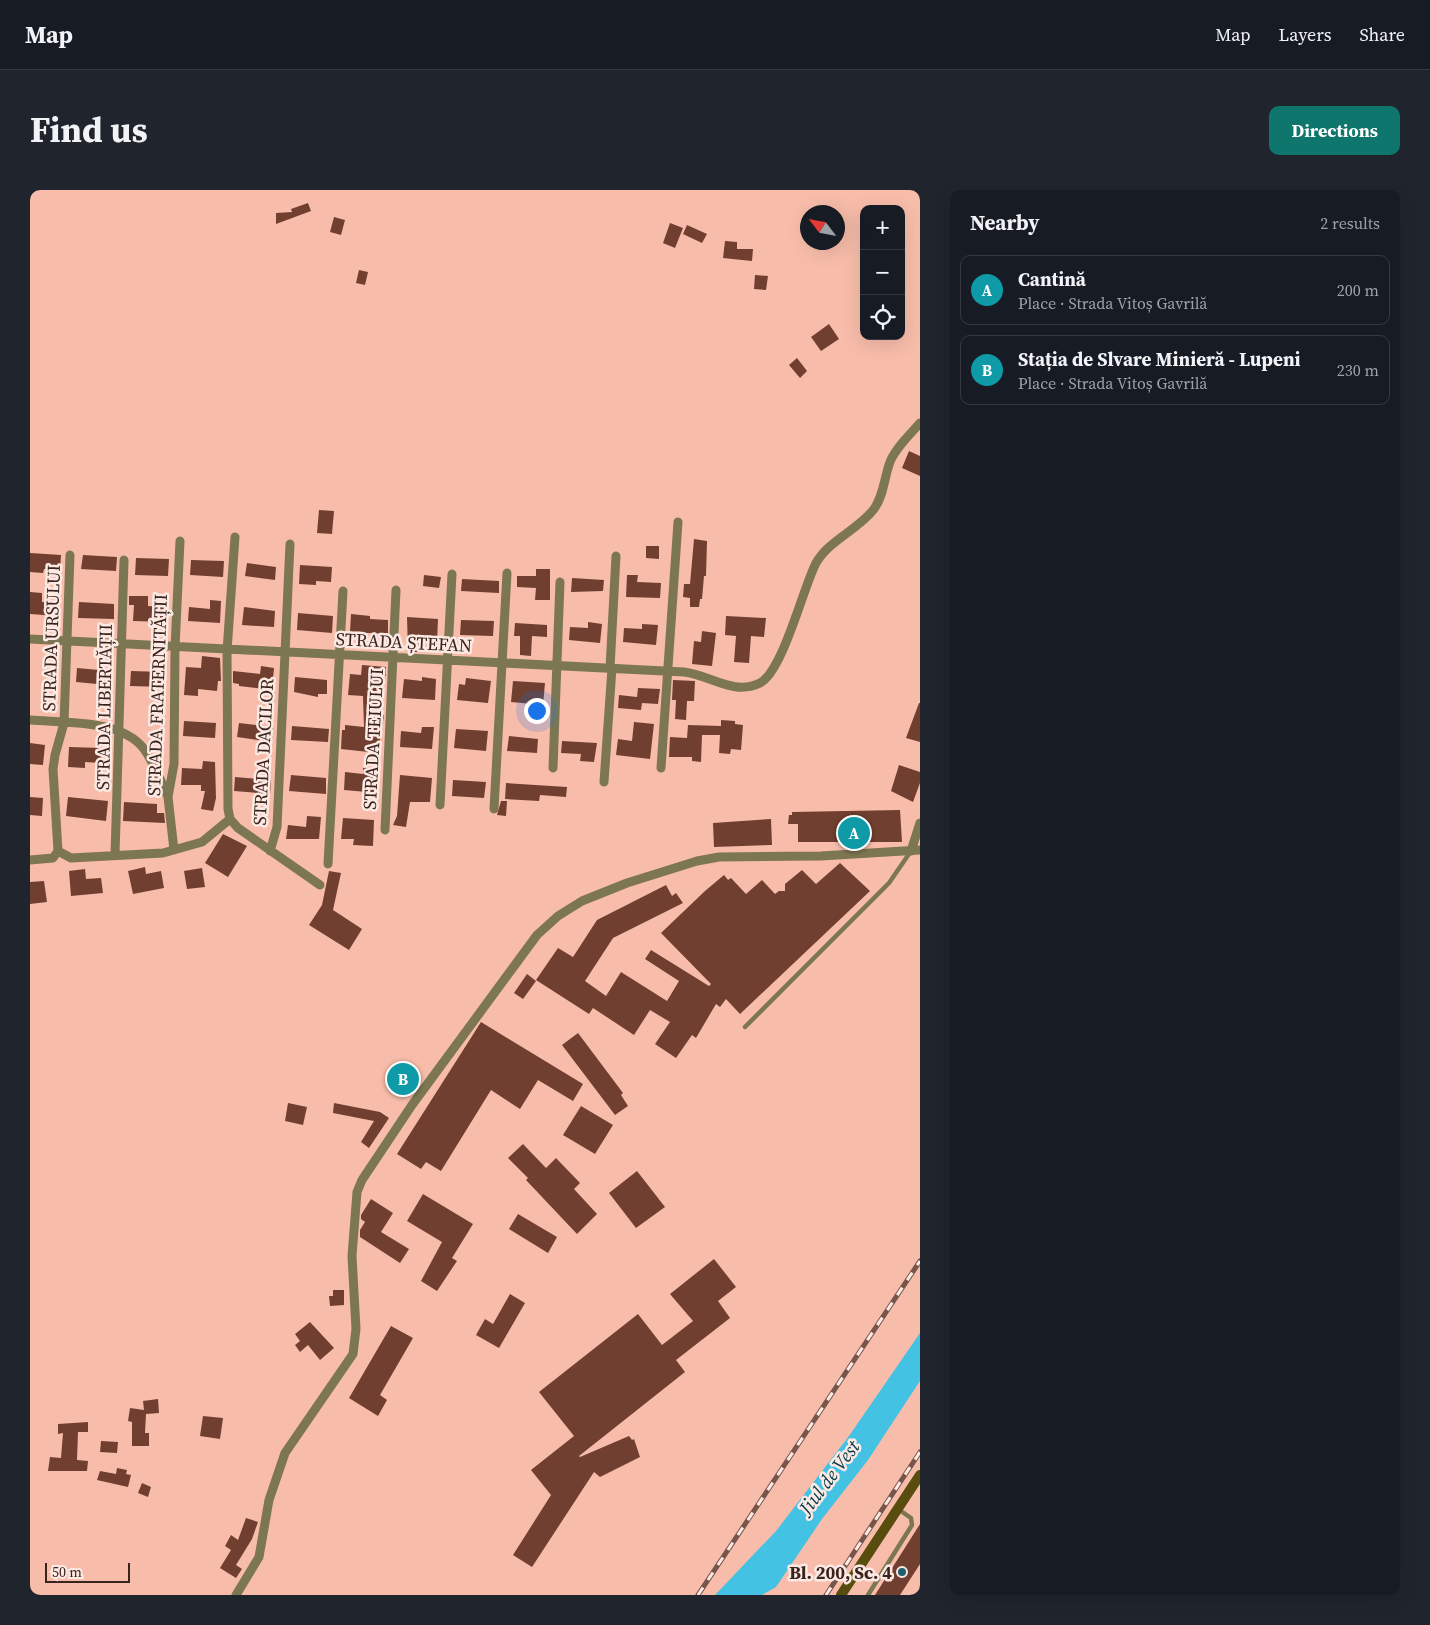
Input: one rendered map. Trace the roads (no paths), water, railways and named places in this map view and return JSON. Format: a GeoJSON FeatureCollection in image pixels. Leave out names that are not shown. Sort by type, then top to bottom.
{"type":"FeatureCollection","features":[{"type":"Feature","properties":{"kind":"main road"},"geometry":{"type":"LineString","coordinates":[[841,1595],[920,1475]]}},
{"type":"Feature","properties":{"kind":"street","name":"STRADA ȘTEFAN"},"geometry":{"type":"LineString","coordinates":[[30,640],[284,654],[667,671],[698,675],[728,686],[744,688],[763,681],[769,674],[781,653],[816,563],[826,551],[874,509],[881,495],[890,462],[920,423]]}},
{"type":"Feature","properties":{"kind":"street"},"geometry":{"type":"LineString","coordinates":[[660,768],[678,522]]}},
{"type":"Feature","properties":{"kind":"street"},"geometry":{"type":"LineString","coordinates":[[235,537],[227,650],[228,808],[230,819],[238,828],[320,885]]}},
{"type":"Feature","properties":{"kind":"street","name":"STRADA FRATERNITĂȚII"},"geometry":{"type":"LineString","coordinates":[[174,850],[168,798],[174,764],[180,541]]}},
{"type":"Feature","properties":{"kind":"street","name":"STRADA DACILOR"},"geometry":{"type":"LineString","coordinates":[[270,851],[277,827],[290,544]]}},
{"type":"Feature","properties":{"kind":"street","name":"STRADA URSULUI"},"geometry":{"type":"LineString","coordinates":[[58,851],[53,769],[54,755],[64,723],[70,555]]}},
{"type":"Feature","properties":{"kind":"street"},"geometry":{"type":"LineString","coordinates":[[604,782],[616,556]]}},
{"type":"Feature","properties":{"kind":"street","name":"STRADA LIBERTĂȚII"},"geometry":{"type":"LineString","coordinates":[[115,855],[124,560]]}},
{"type":"Feature","properties":{"kind":"street"},"geometry":{"type":"LineString","coordinates":[[494,809],[507,573]]}},
{"type":"Feature","properties":{"kind":"street"},"geometry":{"type":"LineString","coordinates":[[440,805],[452,574]]}},
{"type":"Feature","properties":{"kind":"street"},"geometry":{"type":"LineString","coordinates":[[553,768],[560,582]]}},
{"type":"Feature","properties":{"kind":"street","name":"STRADA TEIULUI"},"geometry":{"type":"LineString","coordinates":[[385,830],[396,590]]}},
{"type":"Feature","properties":{"kind":"street"},"geometry":{"type":"LineString","coordinates":[[328,864],[343,591]]}},
{"type":"Feature","properties":{"kind":"street"},"geometry":{"type":"LineString","coordinates":[[30,720],[110,727],[120,731],[143,747],[168,798]]}},
{"type":"Feature","properties":{"kind":"street"},"geometry":{"type":"LineString","coordinates":[[30,860],[54,858],[58,851],[71,858],[144,855],[174,850],[202,842],[230,819]]}},
{"type":"Feature","properties":{"kind":"street"},"geometry":{"type":"LineString","coordinates":[[236,1595],[259,1557],[269,1500],[285,1453],[352,1354],[356,1329],[352,1256],[357,1192],[362,1180],[412,1105],[537,935],[558,916],[582,901],[619,886],[697,861],[719,857],[821,856],[916,850],[920,823]]}},
{"type":"Feature","properties":{"kind":"lane"},"geometry":{"type":"LineString","coordinates":[[744,1027],[889,883],[916,850]]}},
{"type":"Feature","properties":{"kind":"lane"},"geometry":{"type":"LineString","coordinates":[[868,1595],[912,1525],[911,1518],[898,1509]]}},
{"type":"Feature","properties":{"kind":"water","name":"Jiul de Vest"},"geometry":{"type":"Polygon","coordinates":[[[920,1333],[920,1381],[868,1460],[822,1519],[776,1587],[762,1595],[715,1595],[776,1531],[849,1436],[920,1333]]]}},
{"type":"Feature","properties":{"kind":"railway"},"geometry":{"type":"LineString","coordinates":[[698,1595],[920,1261]]}},
{"type":"Feature","properties":{"kind":"railway"},"geometry":{"type":"LineString","coordinates":[[826,1595],[920,1452]]}},
{"type":"Feature","properties":{"kind":"place","name":"Cantină"},"geometry":{"type":"Point","coordinates":[854,833]}},
{"type":"Feature","properties":{"kind":"place","name":"Stația de Slvare Minieră - Lupeni"},"geometry":{"type":"Point","coordinates":[403,1079]}},
{"type":"Feature","properties":{"kind":"place","name":"Bl. 200, Sc. 4"},"geometry":{"type":"Point","coordinates":[902,1572]}}]}
